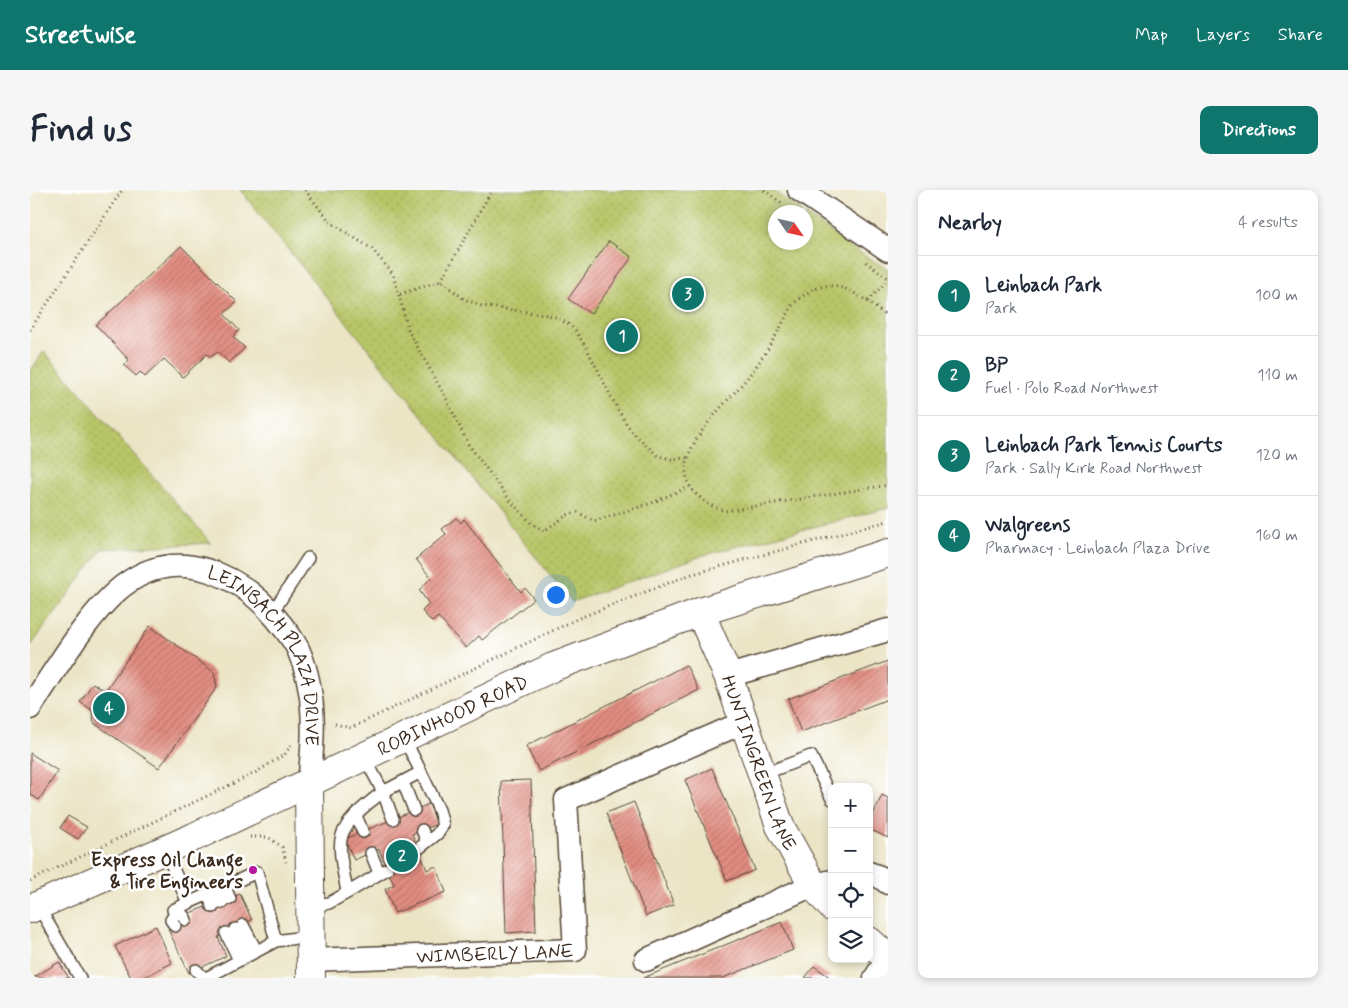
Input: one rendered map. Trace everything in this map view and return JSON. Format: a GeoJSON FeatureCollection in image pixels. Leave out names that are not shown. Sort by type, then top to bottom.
{"type":"FeatureCollection","features":[{"type":"Feature","properties":{"kind":"main road","name":"ROBINHOOD ROAD"},"geometry":{"type":"LineString","coordinates":[[33,899],[165,850],[553,667],[700,612],[888,553]]}},
{"type":"Feature","properties":{"kind":"main road","name":"HUNTINGREEN LANE"},"geometry":{"type":"LineString","coordinates":[[700,612],[728,676],[780,826],[822,883],[828,897]]}},
{"type":"Feature","properties":{"kind":"main road"},"geometry":{"type":"LineString","coordinates":[[308,783],[310,958]]}},
{"type":"Feature","properties":{"kind":"main road"},"geometry":{"type":"LineString","coordinates":[[873,945],[888,958]]}},
{"type":"Feature","properties":{"kind":"street"},"geometry":{"type":"LineString","coordinates":[[799,190],[888,250]]}},
{"type":"Feature","properties":{"kind":"street","name":"LEINBACH PLAZA DRIVE"},"geometry":{"type":"LineString","coordinates":[[30,708],[109,597],[127,582],[144,573],[177,566],[203,568],[219,573],[255,596],[290,635],[306,673],[314,733],[308,783]]}},
{"type":"Feature","properties":{"kind":"street"},"geometry":{"type":"LineString","coordinates":[[728,676],[888,630]]}},
{"type":"Feature","properties":{"kind":"street","name":"WIMBERLY LANE"},"geometry":{"type":"LineString","coordinates":[[310,958],[575,950],[566,800],[744,722]]}},
{"type":"Feature","properties":{"kind":"street"},"geometry":{"type":"LineString","coordinates":[[873,875],[888,883]]}},
{"type":"Feature","properties":{"kind":"street"},"geometry":{"type":"LineString","coordinates":[[646,960],[822,883]]}},
{"type":"Feature","properties":{"kind":"street"},"geometry":{"type":"LineString","coordinates":[[875,978],[888,958]]}},
{"type":"Feature","properties":{"kind":"lane"},"geometry":{"type":"LineString","coordinates":[[272,613],[308,558]]}},
{"type":"Feature","properties":{"kind":"lane"},"geometry":{"type":"LineString","coordinates":[[404,738],[439,810],[443,825],[437,834],[423,846],[422,830]]}},
{"type":"Feature","properties":{"kind":"lane"},"geometry":{"type":"LineString","coordinates":[[364,756],[393,819]]}},
{"type":"Feature","properties":{"kind":"lane"},"geometry":{"type":"LineString","coordinates":[[763,774],[811,756],[828,791]]}},
{"type":"Feature","properties":{"kind":"lane"},"geometry":{"type":"LineString","coordinates":[[346,893],[341,843],[342,834],[356,816],[382,792],[421,772]]}},
{"type":"Feature","properties":{"kind":"lane"},"geometry":{"type":"LineString","coordinates":[[403,782],[414,810]]}},
{"type":"Feature","properties":{"kind":"lane"},"geometry":{"type":"LineString","coordinates":[[356,816],[363,832]]}},
{"type":"Feature","properties":{"kind":"lane"},"geometry":{"type":"LineString","coordinates":[[165,850],[188,903]]}},
{"type":"Feature","properties":{"kind":"lane"},"geometry":{"type":"LineString","coordinates":[[310,907],[329,903],[383,871],[371,853]]}},
{"type":"Feature","properties":{"kind":"lane"},"geometry":{"type":"LineString","coordinates":[[174,926],[171,920],[174,914],[173,910],[256,872],[276,941],[310,958]]}},
{"type":"Feature","properties":{"kind":"lane"},"geometry":{"type":"LineString","coordinates":[[216,891],[222,903],[216,891]]}},
{"type":"Feature","properties":{"kind":"lane"},"geometry":{"type":"LineString","coordinates":[[33,899],[80,978]]}},
{"type":"Feature","properties":{"kind":"lane"},"geometry":{"type":"LineString","coordinates":[[174,914],[183,915],[186,920]]}},
{"type":"Feature","properties":{"kind":"lane"},"geometry":{"type":"LineString","coordinates":[[247,955],[235,929],[247,955]]}},
{"type":"Feature","properties":{"kind":"lane"},"geometry":{"type":"LineString","coordinates":[[203,973],[276,941]]}},
{"type":"Feature","properties":{"kind":"path"},"geometry":{"type":"LineString","coordinates":[[30,330],[122,190]]}},
{"type":"Feature","properties":{"kind":"path"},"geometry":{"type":"LineString","coordinates":[[305,190],[330,222],[381,258],[393,274],[409,332],[447,400],[468,444],[487,472],[531,523],[544,531],[567,515],[577,512],[594,521],[649,504],[689,487]]}},
{"type":"Feature","properties":{"kind":"path"},"geometry":{"type":"LineString","coordinates":[[400,294],[440,281],[492,190]]}},
{"type":"Feature","properties":{"kind":"path"},"geometry":{"type":"LineString","coordinates":[[868,301],[888,280]]}},
{"type":"Feature","properties":{"kind":"path"},"geometry":{"type":"LineString","coordinates":[[440,281],[464,299],[482,306],[543,314],[556,317],[568,324],[575,330],[587,350],[618,410],[632,432],[658,456],[671,459],[687,458]]}},
{"type":"Feature","properties":{"kind":"path"},"geometry":{"type":"LineString","coordinates":[[888,317],[868,301],[848,289],[830,284],[815,288],[801,297],[792,306],[749,376],[697,439],[687,458],[684,471],[689,487],[712,507],[725,511],[888,485]]}},
{"type":"Feature","properties":{"kind":"path"},"geometry":{"type":"LineString","coordinates":[[335,724],[350,728],[579,618],[689,575],[888,521]]}},
{"type":"Feature","properties":{"kind":"path"},"geometry":{"type":"LineString","coordinates":[[33,899],[255,773],[285,754],[296,738]]}},
{"type":"Feature","properties":{"kind":"path"},"geometry":{"type":"LineString","coordinates":[[248,838],[268,837],[282,847],[286,864]]}},
{"type":"Feature","properties":{"kind":"green space"},"geometry":{"type":"Polygon","coordinates":[[[240,190],[772,190],[793,205],[768,205],[768,250],[813,250],[813,219],[858,252],[888,269],[888,508],[704,555],[572,602],[240,190]]]}},
{"type":"Feature","properties":{"kind":"green space"},"geometry":{"type":"Polygon","coordinates":[[[44,351],[211,543],[102,549],[30,647],[30,372],[44,351]]]}},
{"type":"Feature","properties":{"kind":"building"},"geometry":{"type":"Polygon","coordinates":[[[609,241],[632,257],[591,314],[568,299],[609,241]]]}},
{"type":"Feature","properties":{"kind":"building"},"geometry":{"type":"Polygon","coordinates":[[[181,246],[237,302],[224,314],[239,330],[233,337],[245,348],[229,363],[218,352],[211,357],[207,354],[183,377],[164,359],[145,377],[140,372],[136,376],[124,365],[129,360],[96,325],[181,246]]]}},
{"type":"Feature","properties":{"kind":"building"},"geometry":{"type":"Polygon","coordinates":[[[456,518],[461,523],[464,519],[521,592],[525,588],[534,599],[482,640],[479,636],[466,648],[438,617],[432,622],[422,611],[429,604],[419,590],[431,578],[416,559],[446,534],[442,529],[456,518]]]}},
{"type":"Feature","properties":{"kind":"building"},"geometry":{"type":"Polygon","coordinates":[[[150,626],[214,672],[217,687],[159,768],[94,723],[92,710],[80,702],[93,683],[105,691],[150,626]]]}},
{"type":"Feature","properties":{"kind":"building"},"geometry":{"type":"Polygon","coordinates":[[[888,661],[888,699],[801,732],[788,699],[888,661]]]}},
{"type":"Feature","properties":{"kind":"building"},"geometry":{"type":"Polygon","coordinates":[[[686,665],[699,690],[539,771],[526,746],[686,665]]]}},
{"type":"Feature","properties":{"kind":"building"},"geometry":{"type":"Polygon","coordinates":[[[30,753],[58,771],[39,800],[30,794],[30,753]]]}},
{"type":"Feature","properties":{"kind":"building"},"geometry":{"type":"Polygon","coordinates":[[[712,768],[755,870],[727,881],[685,780],[712,768]]]}},
{"type":"Feature","properties":{"kind":"building"},"geometry":{"type":"Polygon","coordinates":[[[531,780],[536,931],[506,933],[501,781],[531,780]]]}},
{"type":"Feature","properties":{"kind":"building"},"geometry":{"type":"Polygon","coordinates":[[[882,795],[888,798],[888,838],[873,831],[873,815],[882,795]]]}},
{"type":"Feature","properties":{"kind":"building"},"geometry":{"type":"Polygon","coordinates":[[[634,802],[674,905],[646,916],[606,813],[634,802]]]}},
{"type":"Feature","properties":{"kind":"building"},"geometry":{"type":"Polygon","coordinates":[[[429,804],[437,824],[412,834],[427,870],[436,866],[446,892],[395,913],[385,889],[394,885],[379,849],[354,860],[345,839],[429,804]]]}},
{"type":"Feature","properties":{"kind":"building"},"geometry":{"type":"Polygon","coordinates":[[[68,816],[87,827],[78,839],[60,828],[68,816]]]}},
{"type":"Feature","properties":{"kind":"building"},"geometry":{"type":"Polygon","coordinates":[[[240,894],[252,920],[218,937],[226,956],[189,973],[168,929],[192,918],[190,913],[205,907],[206,910],[240,894]]]}},
{"type":"Feature","properties":{"kind":"building"},"geometry":{"type":"Polygon","coordinates":[[[782,922],[793,950],[723,978],[643,978],[782,922]]]}},
{"type":"Feature","properties":{"kind":"building"},"geometry":{"type":"Polygon","coordinates":[[[156,926],[172,963],[142,978],[131,978],[115,946],[156,926]]]}},
{"type":"Feature","properties":{"kind":"building"},"geometry":{"type":"Polygon","coordinates":[[[59,962],[69,978],[33,978],[59,962]]]}},
{"type":"Feature","properties":{"kind":"building"},"geometry":{"type":"Polygon","coordinates":[[[814,966],[831,978],[805,978],[814,966]]]}},
{"type":"Feature","properties":{"kind":"place","name":"Leinbach Park Tennis Courts"},"geometry":{"type":"Point","coordinates":[688,294]}},
{"type":"Feature","properties":{"kind":"place","name":"Leinbach Park"},"geometry":{"type":"Point","coordinates":[622,336]}},
{"type":"Feature","properties":{"kind":"place","name":"Walgreens"},"geometry":{"type":"Point","coordinates":[109,708]}},
{"type":"Feature","properties":{"kind":"place","name":"BP"},"geometry":{"type":"Point","coordinates":[402,856]}},
{"type":"Feature","properties":{"kind":"place","name":"Express Oil Change & Tire Engineers"},"geometry":{"type":"Point","coordinates":[253,870]}}]}
